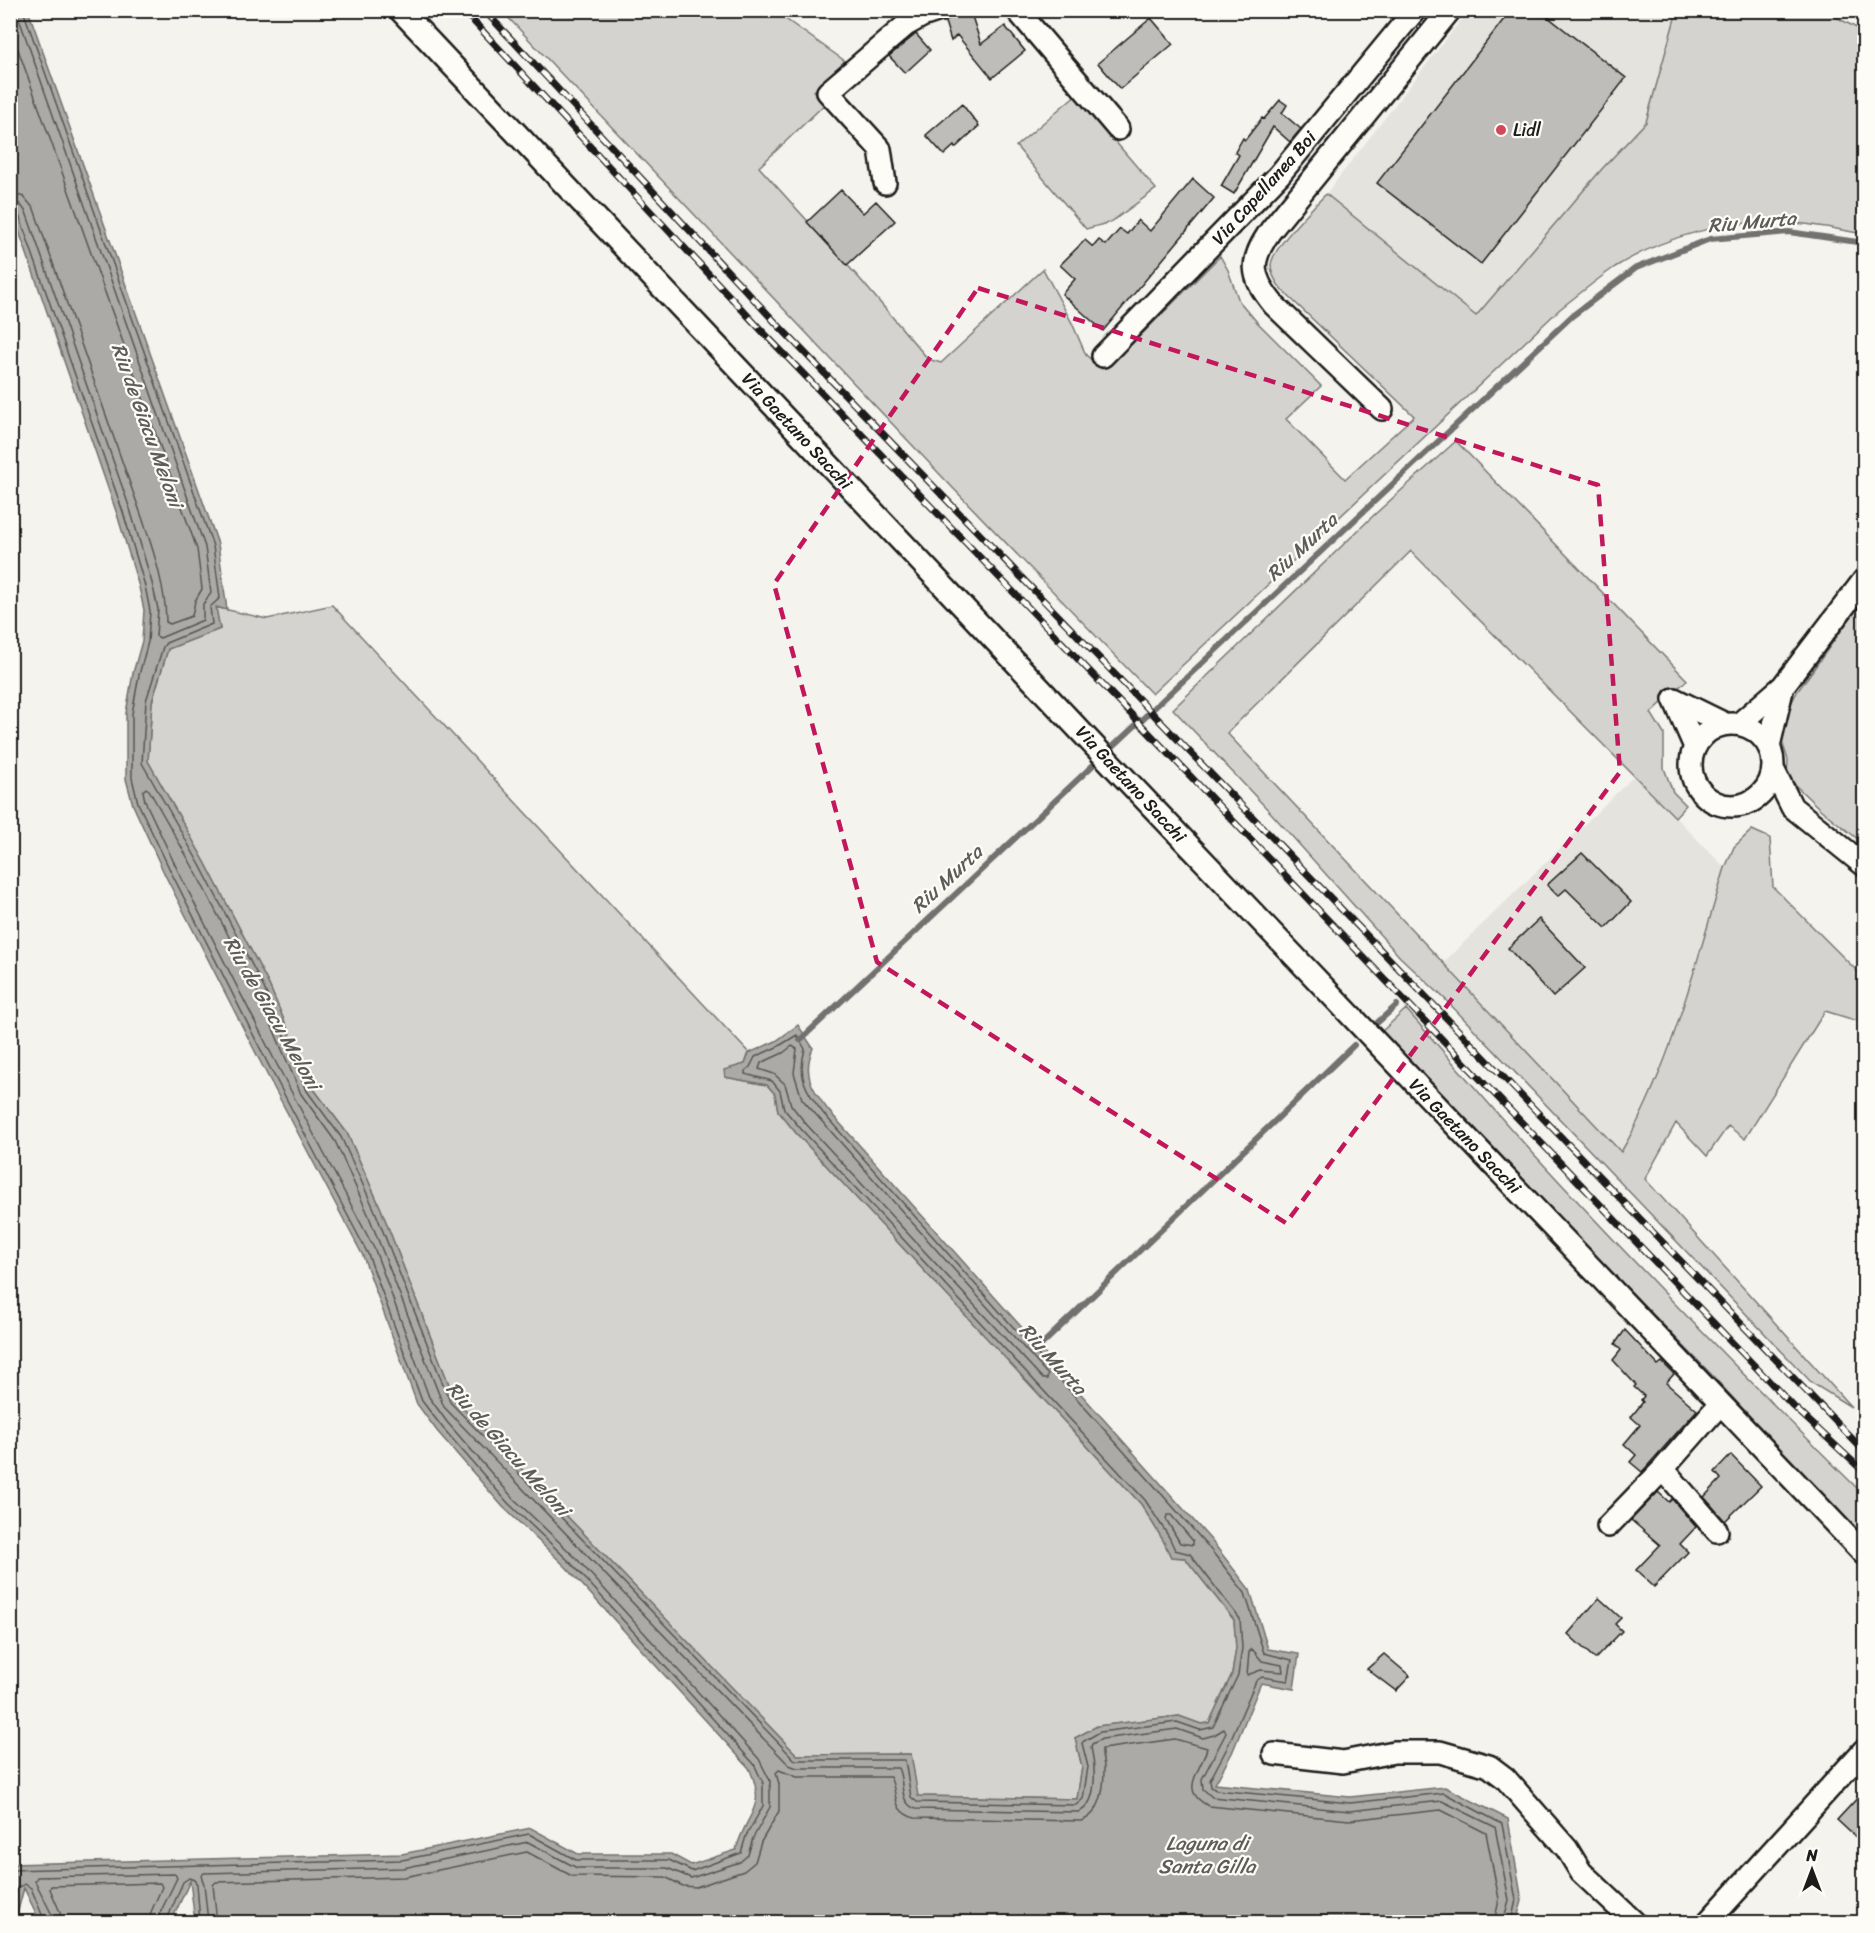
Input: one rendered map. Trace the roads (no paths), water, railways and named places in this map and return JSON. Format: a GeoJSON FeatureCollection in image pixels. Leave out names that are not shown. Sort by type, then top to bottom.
{"type":"FeatureCollection","features":[{"type":"Feature","properties":{"kind":"street","name":"Via Gaetano Sacchi"},"geometry":{"type":"LineString","coordinates":[[400,10],[1117,770],[1864,1554]]}},
{"type":"Feature","properties":{"kind":"street"},"geometry":{"type":"LineString","coordinates":[[885,183],[880,149],[828,92],[906,25],[940,10]]}},
{"type":"Feature","properties":{"kind":"street"},"geometry":{"type":"LineString","coordinates":[[1017,10],[1118,129]]}},
{"type":"Feature","properties":{"kind":"street","name":"Via Capellanea Boi"},"geometry":{"type":"LineString","coordinates":[[1103,356],[1279,175],[1415,10]]}},
{"type":"Feature","properties":{"kind":"street"},"geometry":{"type":"LineString","coordinates":[[1382,409],[1274,305],[1261,289],[1256,278],[1256,255],[1271,230],[1450,10]]}},
{"type":"Feature","properties":{"kind":"street"},"geometry":{"type":"LineString","coordinates":[[1695,747],[1674,699],[1732,724],[1756,732],[1769,746],[1773,757],[1773,769],[1764,790],[1755,799],[1729,806],[1716,803],[1705,796],[1692,773],[1691,760],[1695,747],[1702,736],[1713,729],[1732,724],[1783,686],[1864,580]]}},
{"type":"Feature","properties":{"kind":"street"},"geometry":{"type":"LineString","coordinates":[[1769,746],[1783,686]]}},
{"type":"Feature","properties":{"kind":"street"},"geometry":{"type":"LineString","coordinates":[[1773,769],[1792,807],[1864,865]]}},
{"type":"Feature","properties":{"kind":"street"},"geometry":{"type":"LineString","coordinates":[[1755,799],[1792,807]]}},
{"type":"Feature","properties":{"kind":"street"},"geometry":{"type":"LineString","coordinates":[[1608,1526],[1663,1469],[1720,1404]]}},
{"type":"Feature","properties":{"kind":"street"},"geometry":{"type":"LineString","coordinates":[[1663,1469],[1717,1531]]}},
{"type":"Feature","properties":{"kind":"street"},"geometry":{"type":"LineString","coordinates":[[1708,1923],[1864,1750]]}},
{"type":"Feature","properties":{"kind":"street"},"geometry":{"type":"LineString","coordinates":[[1274,1754],[1343,1762],[1394,1752],[1440,1752],[1490,1766],[1505,1778],[1567,1849],[1581,1872],[1634,1923]]}},
{"type":"Feature","properties":{"kind":"water"},"geometry":{"type":"Polygon","coordinates":[[[28,10],[218,544],[227,610],[216,607],[220,629],[168,649],[152,702],[148,761],[205,862],[269,985],[313,1088],[347,1133],[381,1209],[455,1400],[797,1755],[911,1754],[918,1796],[1077,1799],[1082,1767],[1075,1738],[1097,1726],[1179,1716],[1201,1724],[1209,1723],[1232,1674],[1236,1648],[1234,1620],[1185,1558],[1171,1557],[1141,1504],[796,1133],[778,1111],[775,1094],[767,1085],[725,1077],[724,1070],[745,1064],[749,1053],[776,1041],[798,1025],[813,1048],[808,1066],[810,1081],[828,1110],[1211,1540],[1250,1590],[1268,1649],[1299,1654],[1294,1689],[1261,1683],[1232,1753],[1215,1784],[1350,1797],[1445,1787],[1508,1819],[1522,1901],[1516,1922],[195,1922],[190,1881],[171,1922],[40,1922],[24,1888],[15,1922],[11,1922],[11,1864],[402,1854],[531,1828],[578,1854],[671,1854],[691,1865],[736,1850],[756,1802],[754,1782],[749,1768],[566,1567],[503,1507],[437,1431],[417,1404],[363,1256],[165,875],[133,805],[126,779],[126,713],[133,673],[142,641],[144,610],[117,514],[11,208],[11,11],[28,10]]]}},
{"type":"Feature","properties":{"kind":"waterway","name":"Riu Murta"},"geometry":{"type":"LineString","coordinates":[[800,1040],[1572,316],[1636,268],[1710,239],[1789,232],[1864,243]]}},
{"type":"Feature","properties":{"kind":"waterway"},"geometry":{"type":"LineString","coordinates":[[1378,1022],[1397,1005]]}},
{"type":"Feature","properties":{"kind":"waterway"},"geometry":{"type":"LineString","coordinates":[[1034,1352],[1354,1045]]}},
{"type":"Feature","properties":{"kind":"railway"},"geometry":{"type":"LineString","coordinates":[[463,10],[762,331],[1793,1406],[1864,1472]]}},
{"type":"Feature","properties":{"kind":"railway"},"geometry":{"type":"LineString","coordinates":[[484,10],[776,323],[1864,1451]]}},
{"type":"Feature","properties":{"kind":"place","name":"Lidl"},"geometry":{"type":"Point","coordinates":[1501,130]}},
{"type":"Feature","properties":{"kind":"water label","name":"Riu de Giacu Meloni"},"geometry":{"type":"Point","coordinates":[147,425]}},
{"type":"Feature","properties":{"kind":"water label","name":"Riu de Giacu Meloni"},"geometry":{"type":"Point","coordinates":[272,1013]}},
{"type":"Feature","properties":{"kind":"water label","name":"Riu de Giacu Meloni"},"geometry":{"type":"Point","coordinates":[508,1449]}},
{"type":"Feature","properties":{"kind":"water label","name":"Laguna di Santa Gilla"},"geometry":{"type":"Point","coordinates":[1207,1854]}}]}
